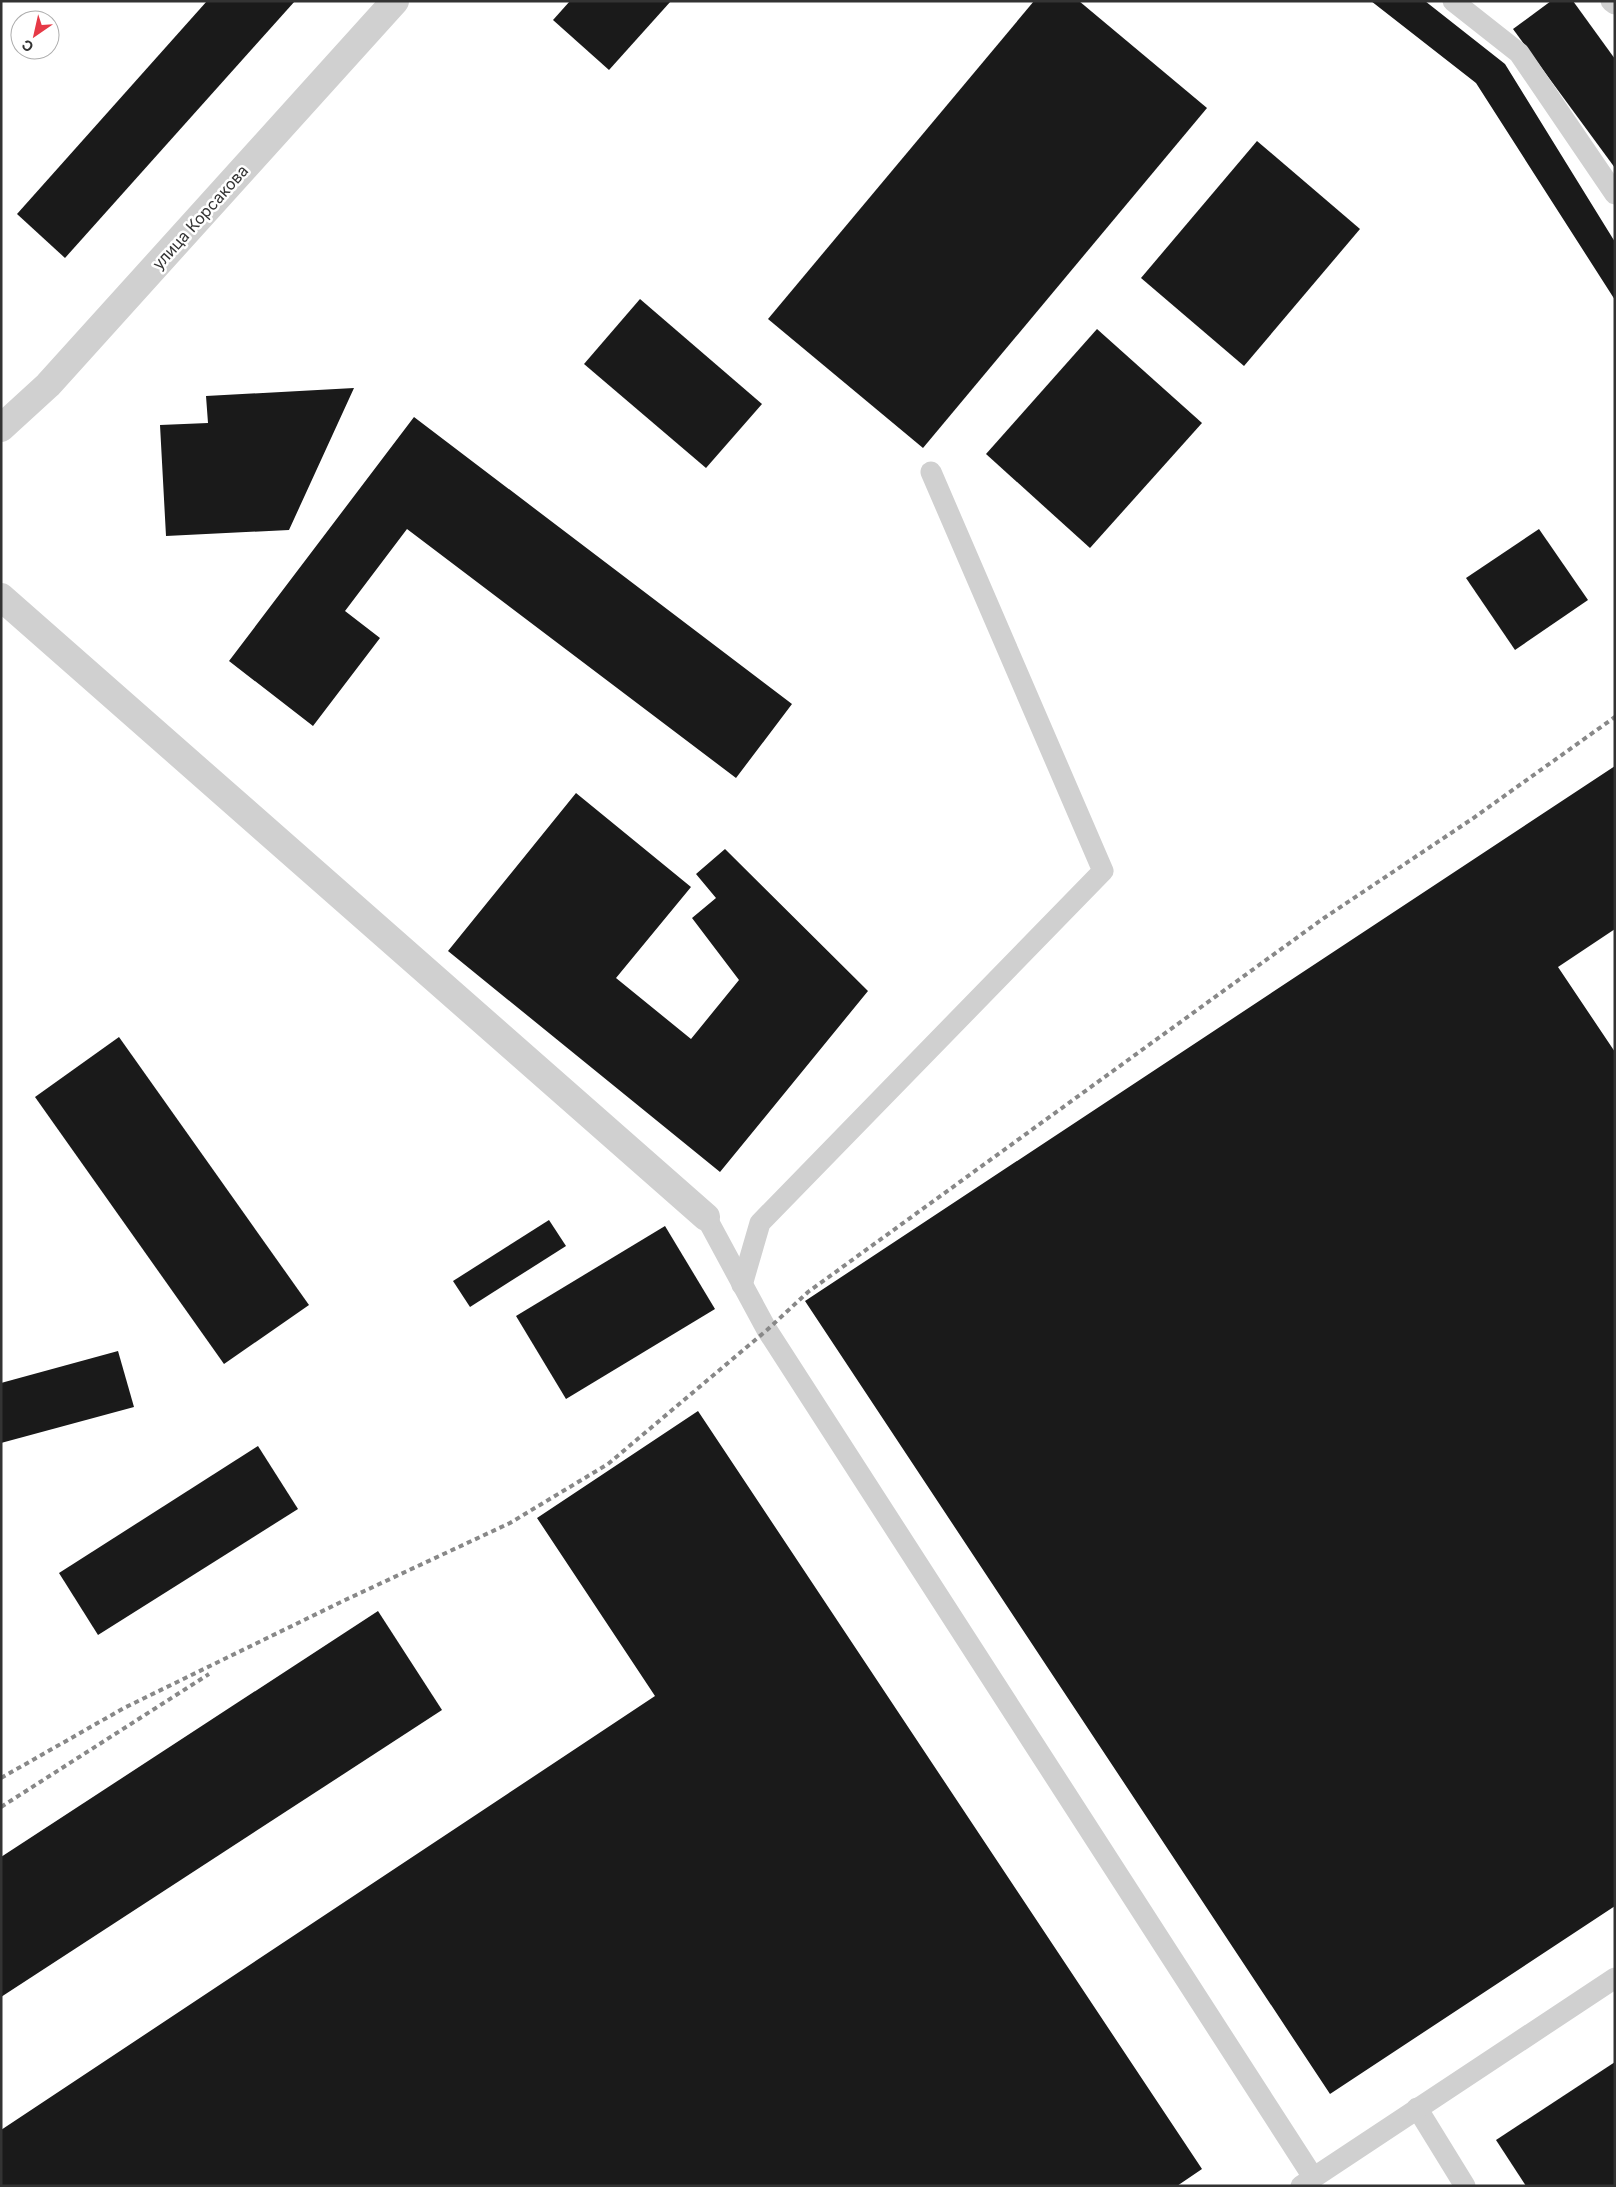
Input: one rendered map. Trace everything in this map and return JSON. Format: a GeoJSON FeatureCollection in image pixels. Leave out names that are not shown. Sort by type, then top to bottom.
{"type":"FeatureCollection","features":[{"type":"Feature","properties":{"kind":"street","name":"улица Корсакова"},"geometry":{"type":"LineString","coordinates":[[1,428],[48,385],[395,1]]}},
{"type":"Feature","properties":{"kind":"street"},"geometry":{"type":"LineString","coordinates":[[1,597],[706,1217]]}},
{"type":"Feature","properties":{"kind":"lane"},"geometry":{"type":"LineString","coordinates":[[1453,1],[1519,53],[1615,194]]}},
{"type":"Feature","properties":{"kind":"lane"},"geometry":{"type":"LineString","coordinates":[[1611,1],[1615,4]]}},
{"type":"Feature","properties":{"kind":"lane"},"geometry":{"type":"LineString","coordinates":[[742,1285],[760,1223],[1103,871],[931,472]]}},
{"type":"Feature","properties":{"kind":"lane"},"geometry":{"type":"LineString","coordinates":[[706,1217],[767,1330],[1307,2182],[1615,1978]]}},
{"type":"Feature","properties":{"kind":"lane"},"geometry":{"type":"LineString","coordinates":[[1418,2108],[1465,2186]]}},
{"type":"Feature","properties":{"kind":"building"},"geometry":{"type":"Polygon","coordinates":[[[207,1],[295,1],[65,258],[17,214],[207,1]]]}},
{"type":"Feature","properties":{"kind":"building"},"geometry":{"type":"Polygon","coordinates":[[[570,1],[671,1],[609,70],[553,20],[570,1]]]}},
{"type":"Feature","properties":{"kind":"building"},"geometry":{"type":"Polygon","coordinates":[[[1034,1],[1079,1],[1207,108],[923,448],[768,319],[1034,1]]]}},
{"type":"Feature","properties":{"kind":"building"},"geometry":{"type":"Polygon","coordinates":[[[1371,1],[1425,1],[1505,64],[1615,242],[1615,300],[1476,83],[1371,1]]]}},
{"type":"Feature","properties":{"kind":"building"},"geometry":{"type":"Polygon","coordinates":[[[1551,1],[1573,1],[1615,59],[1615,168],[1513,29],[1551,1]]]}},
{"type":"Feature","properties":{"kind":"building"},"geometry":{"type":"Polygon","coordinates":[[[1257,141],[1360,229],[1244,366],[1141,278],[1257,141]]]}},
{"type":"Feature","properties":{"kind":"building"},"geometry":{"type":"Polygon","coordinates":[[[640,299],[762,404],[706,468],[584,364],[640,299]]]}},
{"type":"Feature","properties":{"kind":"building"},"geometry":{"type":"Polygon","coordinates":[[[1097,329],[1202,423],[1090,548],[986,454],[1097,329]]]}},
{"type":"Feature","properties":{"kind":"building"},"geometry":{"type":"Polygon","coordinates":[[[354,388],[289,530],[166,536],[160,425],[208,423],[206,396],[354,388]]]}},
{"type":"Feature","properties":{"kind":"building"},"geometry":{"type":"Polygon","coordinates":[[[414,417],[792,704],[736,778],[407,529],[345,611],[380,638],[313,726],[229,661],[414,417]]]}},
{"type":"Feature","properties":{"kind":"building"},"geometry":{"type":"Polygon","coordinates":[[[1539,529],[1588,600],[1515,650],[1466,578],[1539,529]]]}},
{"type":"Feature","properties":{"kind":"building"},"geometry":{"type":"Polygon","coordinates":[[[1615,766],[1615,929],[1558,967],[1615,1052],[1615,1906],[1330,2094],[805,1301],[1615,766]]]}},
{"type":"Feature","properties":{"kind":"building"},"geometry":{"type":"Polygon","coordinates":[[[576,793],[691,887],[616,978],[691,1039],[739,980],[692,918],[716,898],[696,874],[725,849],[868,991],[720,1172],[448,951],[576,793]]]}},
{"type":"Feature","properties":{"kind":"building"},"geometry":{"type":"Polygon","coordinates":[[[119,1037],[309,1305],[224,1364],[35,1097],[119,1037]]]}},
{"type":"Feature","properties":{"kind":"building"},"geometry":{"type":"Polygon","coordinates":[[[549,1220],[566,1246],[470,1307],[453,1281],[549,1220]]]}},
{"type":"Feature","properties":{"kind":"building"},"geometry":{"type":"Polygon","coordinates":[[[665,1226],[715,1309],[566,1399],[516,1316],[665,1226]]]}},
{"type":"Feature","properties":{"kind":"building"},"geometry":{"type":"Polygon","coordinates":[[[118,1351],[134,1407],[1,1443],[1,1383],[118,1351]]]}},
{"type":"Feature","properties":{"kind":"building"},"geometry":{"type":"Polygon","coordinates":[[[698,1411],[1202,2169],[1177,2186],[1,2186],[1,2130],[655,1696],[537,1518],[698,1411]]]}},
{"type":"Feature","properties":{"kind":"building"},"geometry":{"type":"Polygon","coordinates":[[[258,1446],[298,1509],[98,1635],[59,1573],[258,1446]]]}},
{"type":"Feature","properties":{"kind":"building"},"geometry":{"type":"Polygon","coordinates":[[[378,1611],[442,1710],[1,1997],[1,1857],[378,1611]]]}},
{"type":"Feature","properties":{"kind":"building"},"geometry":{"type":"Polygon","coordinates":[[[1615,2062],[1615,2186],[1526,2186],[1496,2140],[1615,2062]]]}},
{"type":"Feature","properties":{"kind":"railway"},"geometry":{"type":"LineString","coordinates":[[1,1778],[124,1708],[343,1601],[510,1523],[608,1464],[767,1330],[808,1292],[1324,918],[1472,819],[1615,717]]}},
{"type":"Feature","properties":{"kind":"railway"},"geometry":{"type":"LineString","coordinates":[[1,1807],[209,1674]]}}]}
